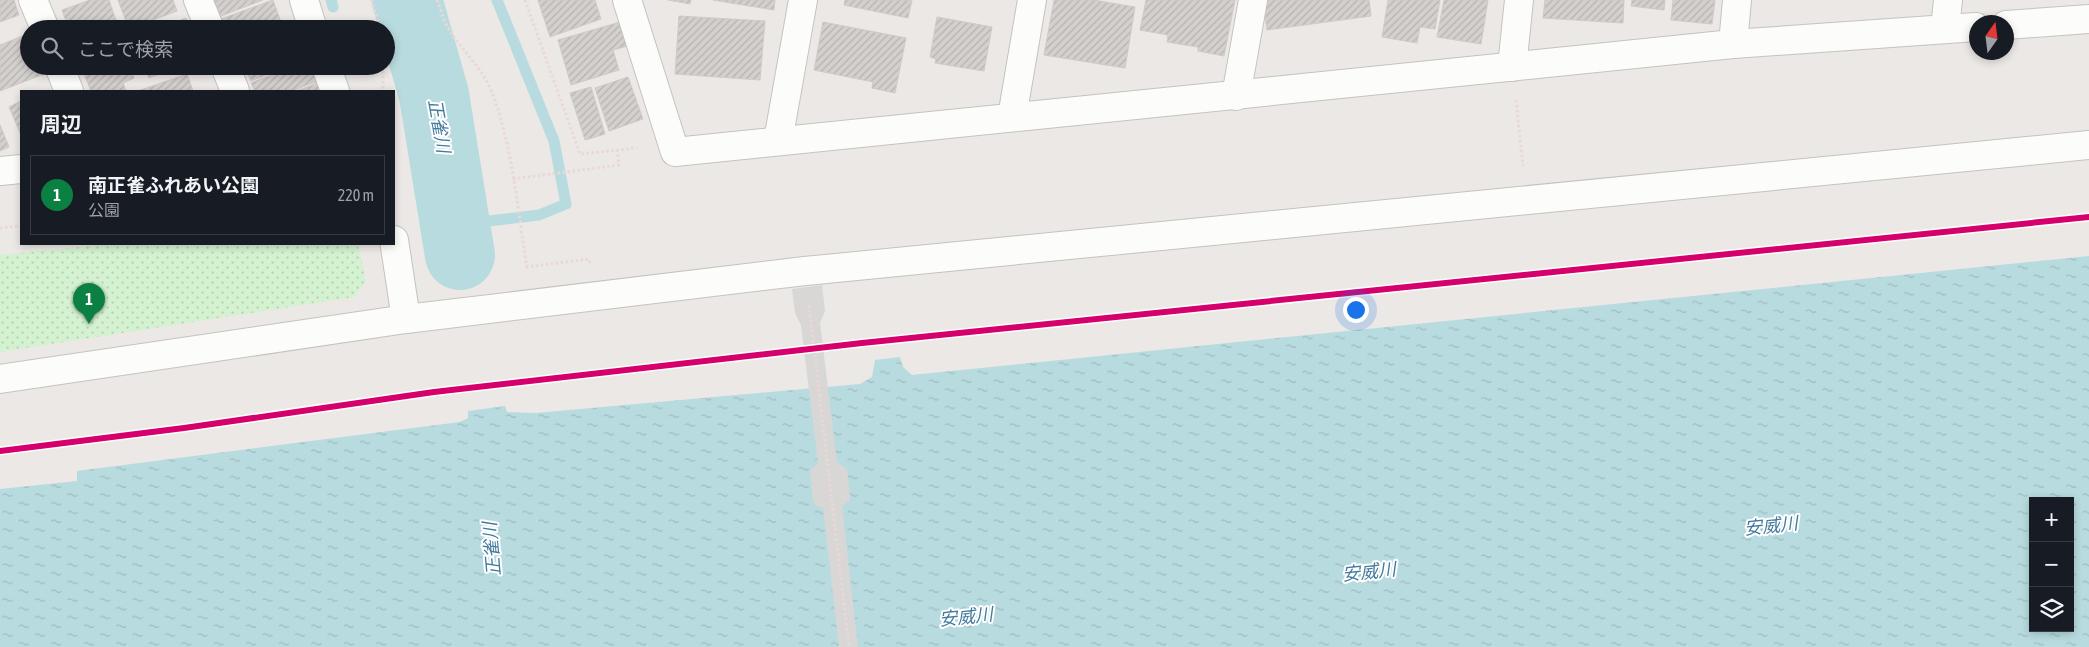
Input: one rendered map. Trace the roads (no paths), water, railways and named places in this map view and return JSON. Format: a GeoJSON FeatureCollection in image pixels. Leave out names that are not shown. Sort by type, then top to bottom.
{"type":"FeatureCollection","features":[{"type":"Feature","properties":{"kind":"street"},"geometry":{"type":"LineString","coordinates":[[33,0],[41,20]]}},
{"type":"Feature","properties":{"kind":"street"},"geometry":{"type":"LineString","coordinates":[[198,0],[206,20]]}},
{"type":"Feature","properties":{"kind":"street"},"geometry":{"type":"LineString","coordinates":[[304,0],[310,20]]}},
{"type":"Feature","properties":{"kind":"street"},"geometry":{"type":"LineString","coordinates":[[627,0],[675,152],[1732,44],[1969,27]]}},
{"type":"Feature","properties":{"kind":"street"},"geometry":{"type":"LineString","coordinates":[[778,141],[803,0]]}},
{"type":"Feature","properties":{"kind":"street"},"geometry":{"type":"LineString","coordinates":[[1012,117],[1032,0]]}},
{"type":"Feature","properties":{"kind":"street"},"geometry":{"type":"LineString","coordinates":[[1236,96],[1253,0]]}},
{"type":"Feature","properties":{"kind":"street"},"geometry":{"type":"LineString","coordinates":[[1512,67],[1519,0]]}},
{"type":"Feature","properties":{"kind":"street"},"geometry":{"type":"LineString","coordinates":[[1732,44],[1737,0]]}},
{"type":"Feature","properties":{"kind":"street"},"geometry":{"type":"LineString","coordinates":[[1945,29],[1948,0]]}},
{"type":"Feature","properties":{"kind":"street"},"geometry":{"type":"LineString","coordinates":[[2014,24],[2089,19]]}},
{"type":"Feature","properties":{"kind":"street"},"geometry":{"type":"LineString","coordinates":[[63,75],[69,90]]}},
{"type":"Feature","properties":{"kind":"street"},"geometry":{"type":"LineString","coordinates":[[229,75],[235,90]]}},
{"type":"Feature","properties":{"kind":"street"},"geometry":{"type":"LineString","coordinates":[[329,75],[335,90]]}},
{"type":"Feature","properties":{"kind":"street"},"geometry":{"type":"LineString","coordinates":[[0,379],[406,319],[805,271],[2089,145]]}},
{"type":"Feature","properties":{"kind":"street"},"geometry":{"type":"LineString","coordinates":[[0,171],[20,169]]}},
{"type":"Feature","properties":{"kind":"street"},"geometry":{"type":"LineString","coordinates":[[395,245],[406,319]]}},
{"type":"Feature","properties":{"kind":"water","name":"安威川"},"geometry":{"type":"Polygon","coordinates":[[[2089,256],[2089,647],[0,647],[0,489],[77,481],[77,471],[460,422],[468,418],[468,411],[505,406],[507,412],[536,413],[860,384],[872,377],[875,360],[900,357],[903,367],[912,375],[2089,256]]]}},
{"type":"Feature","properties":{"kind":"waterway"},"geometry":{"type":"LineString","coordinates":[[331,0],[333,7]]}},
{"type":"Feature","properties":{"kind":"waterway","name":"正雀川"},"geometry":{"type":"LineString","coordinates":[[407,0],[434,95],[460,255]]}},
{"type":"Feature","properties":{"kind":"waterway"},"geometry":{"type":"LineString","coordinates":[[455,225],[539,215],[566,204],[554,141],[497,0]]}},
{"type":"Feature","properties":{"kind":"place","name":"南正雀ふれあい公園"},"geometry":{"type":"Point","coordinates":[89,324]}}]}
